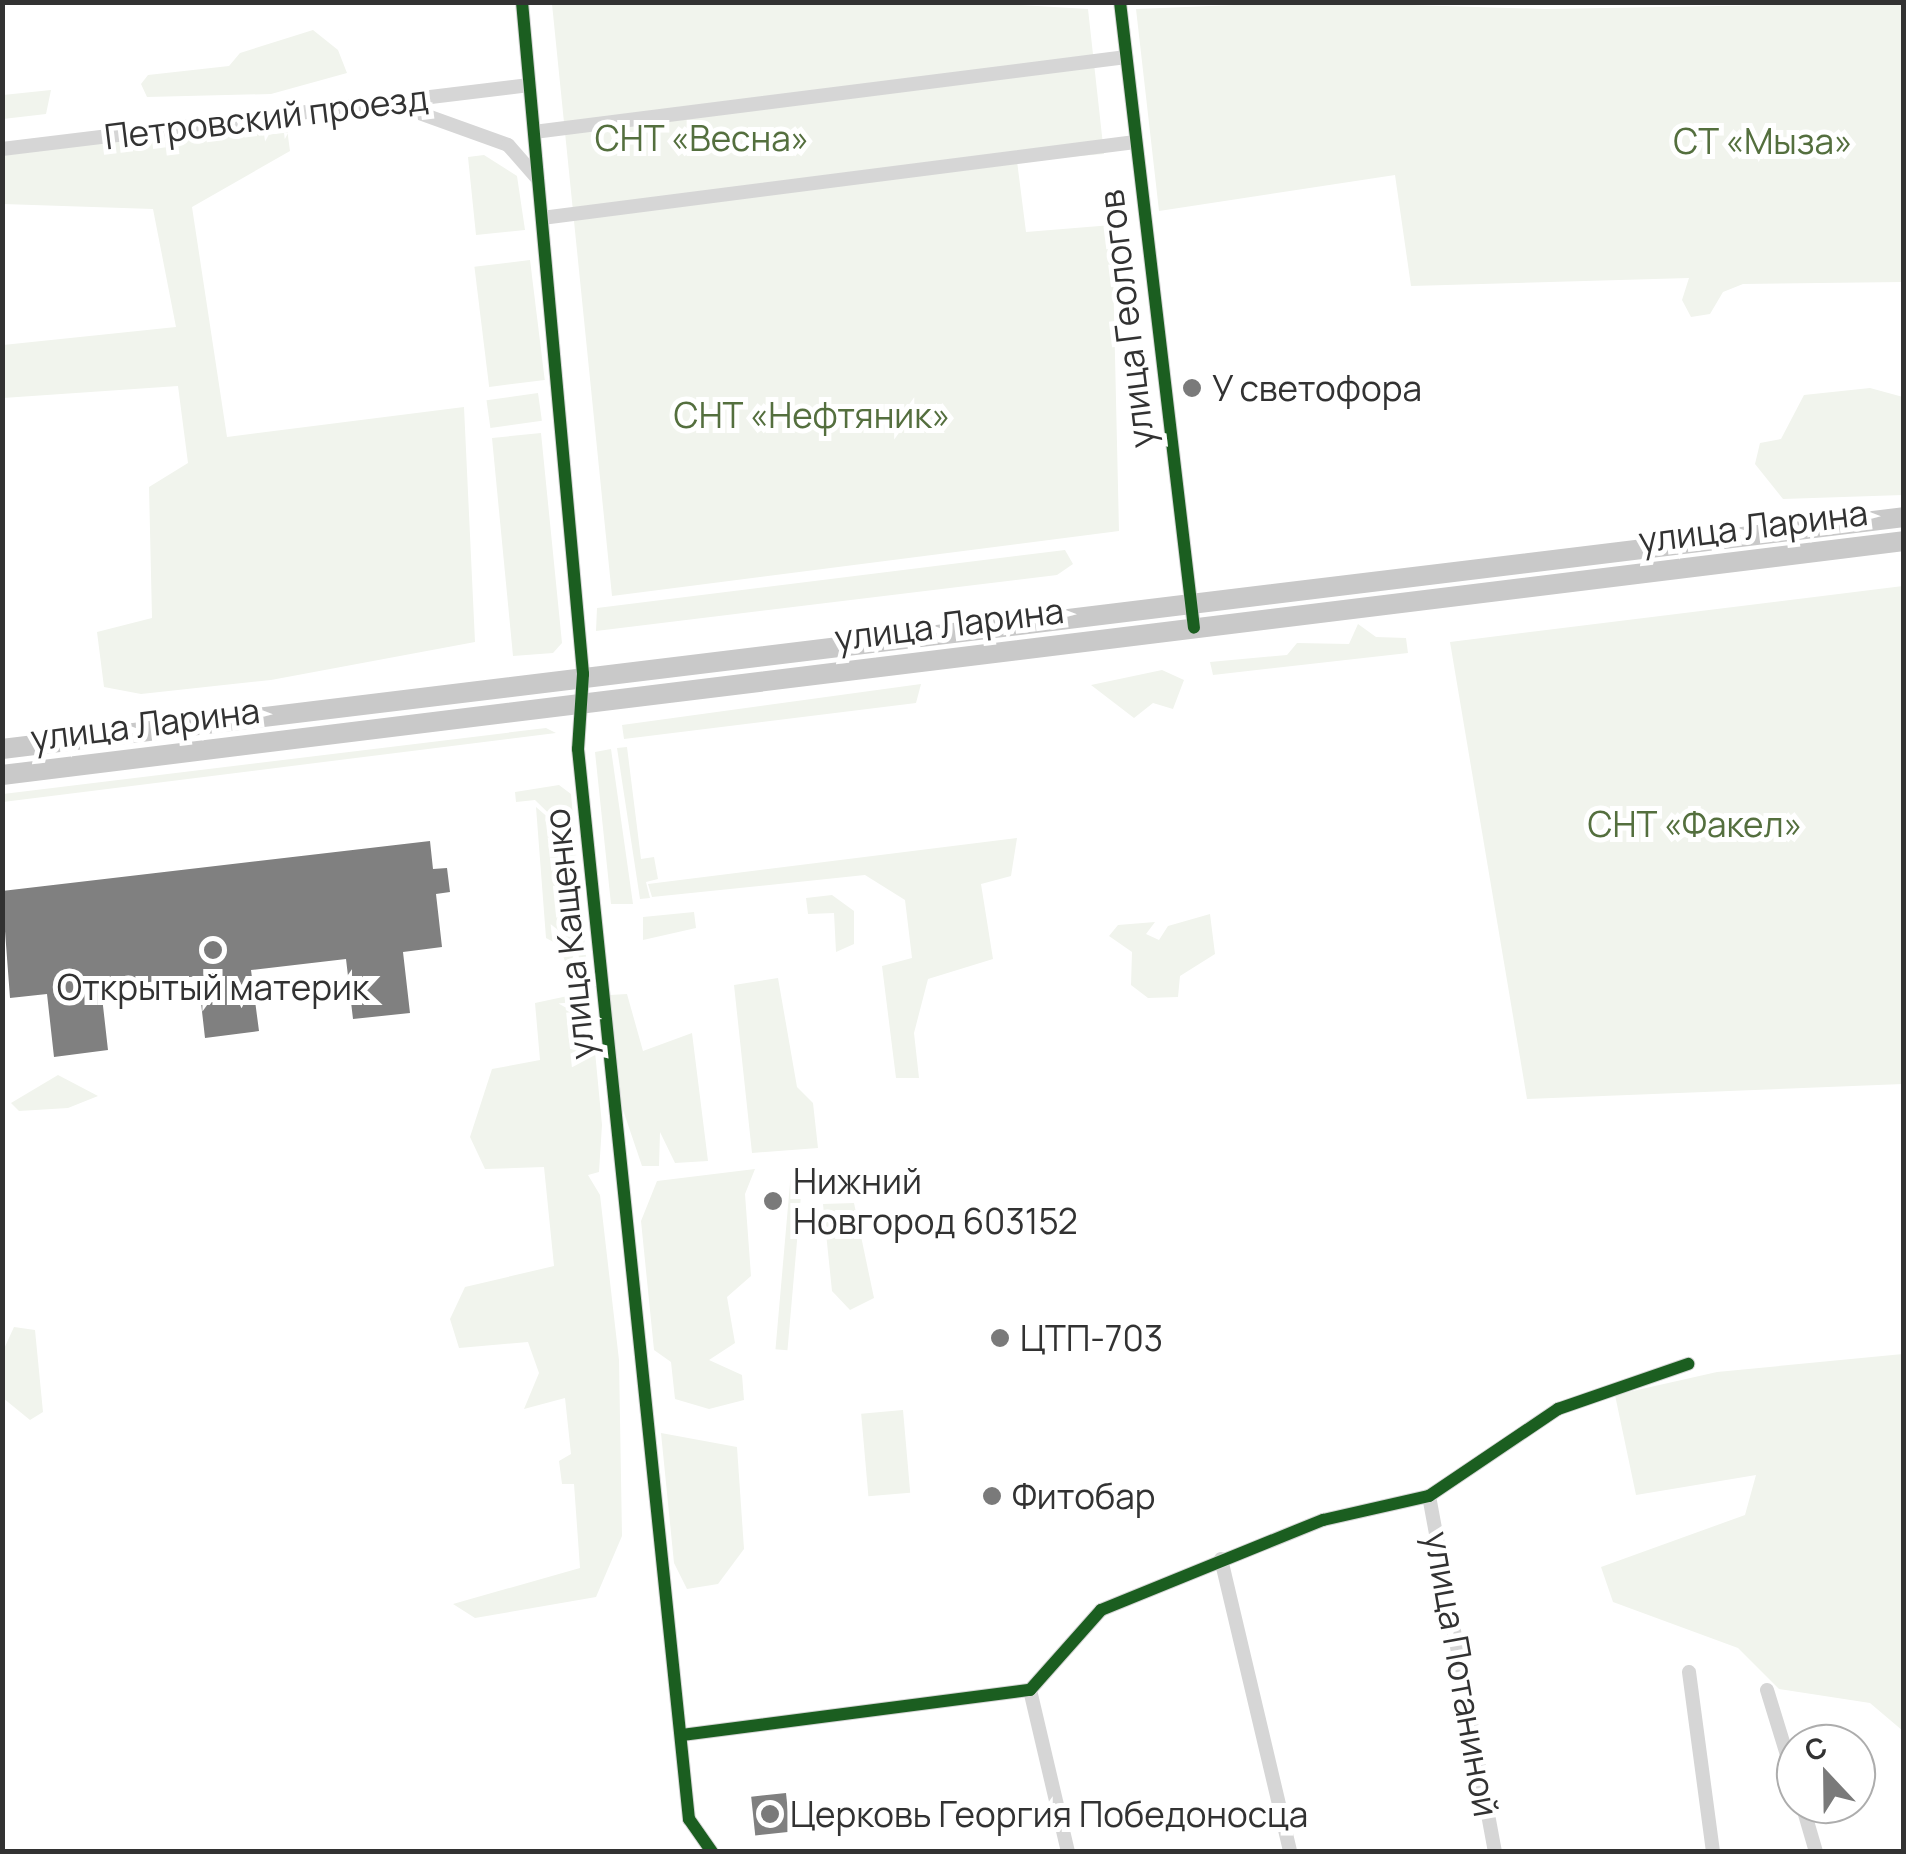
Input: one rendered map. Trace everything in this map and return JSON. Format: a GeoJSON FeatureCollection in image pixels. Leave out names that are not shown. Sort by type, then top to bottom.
{"type":"FeatureCollection","features":[{"type":"Feature","properties":{"kind":"main road","name":"улица Ларина"},"geometry":{"type":"LineString","coordinates":[[2,749],[583,674],[1904,517]]}},
{"type":"Feature","properties":{"kind":"main road","name":"улица Ларина"},"geometry":{"type":"LineString","coordinates":[[2,775],[1904,540]]}},
{"type":"Feature","properties":{"kind":"street","name":"улица Кащенко"},"geometry":{"type":"LineString","coordinates":[[522,2],[583,674],[578,749],[689,1818],[712,1852]]}},
{"type":"Feature","properties":{"kind":"street","name":"улица Геологов"},"geometry":{"type":"LineString","coordinates":[[1120,2],[1194,628]]}},
{"type":"Feature","properties":{"kind":"street"},"geometry":{"type":"LineString","coordinates":[[534,132],[1126,57]]}},
{"type":"Feature","properties":{"kind":"street","name":"Петровский проезд"},"geometry":{"type":"LineString","coordinates":[[2,148],[530,84]]}},
{"type":"Feature","properties":{"kind":"street"},"geometry":{"type":"LineString","coordinates":[[387,102],[508,146],[539,180]]}},
{"type":"Feature","properties":{"kind":"street"},"geometry":{"type":"LineString","coordinates":[[542,218],[1135,142]]}},
{"type":"Feature","properties":{"kind":"street"},"geometry":{"type":"LineString","coordinates":[[682,1734],[1030,1690],[1101,1610],[1322,1520],[1429,1496],[1558,1408],[1688,1364]]}},
{"type":"Feature","properties":{"kind":"street","name":"улица Потаниной"},"geometry":{"type":"LineString","coordinates":[[1429,1496],[1494,1852]]}},
{"type":"Feature","properties":{"kind":"street"},"geometry":{"type":"LineString","coordinates":[[1221,1560],[1290,1852]]}},
{"type":"Feature","properties":{"kind":"street"},"geometry":{"type":"LineString","coordinates":[[1689,1672],[1713,1852]]}},
{"type":"Feature","properties":{"kind":"street"},"geometry":{"type":"LineString","coordinates":[[1030,1690],[1068,1852]]}},
{"type":"Feature","properties":{"kind":"street"},"geometry":{"type":"LineString","coordinates":[[1767,1690],[1777,1724]]}},
{"type":"Feature","properties":{"kind":"street"},"geometry":{"type":"LineString","coordinates":[[1808,1824],[1816,1852]]}},
{"type":"Feature","properties":{"kind":"green space"},"geometry":{"type":"Polygon","coordinates":[[[972,2],[1088,9],[1104,154],[1017,161],[1026,232],[1112,225],[1119,531],[612,596],[552,4],[972,2]]]}},
{"type":"Feature","properties":{"kind":"green space","name":"СТ «Мыза»"},"geometry":{"type":"Polygon","coordinates":[[[1311,2],[1545,9],[1903,3],[1903,282],[1743,284],[1723,292],[1710,314],[1691,317],[1682,300],[1689,278],[1411,286],[1395,175],[1159,211],[1136,9],[1311,2]]]}},
{"type":"Feature","properties":{"kind":"green space"},"geometry":{"type":"Polygon","coordinates":[[[313,30],[338,50],[347,73],[271,94],[147,97],[141,84],[148,75],[229,66],[240,53],[313,30]]]}},
{"type":"Feature","properties":{"kind":"green space"},"geometry":{"type":"Polygon","coordinates":[[[51,90],[46,114],[3,119],[3,95],[51,90]]]}},
{"type":"Feature","properties":{"kind":"green space"},"geometry":{"type":"Polygon","coordinates":[[[286,121],[290,151],[192,207],[227,437],[464,407],[475,642],[271,680],[141,694],[104,687],[97,632],[152,618],[149,487],[188,463],[178,386],[3,398],[3,345],[176,327],[153,209],[3,204],[3,155],[286,121]]]}},
{"type":"Feature","properties":{"kind":"green space"},"geometry":{"type":"Polygon","coordinates":[[[484,155],[517,176],[525,230],[476,235],[468,157],[484,155]]]}},
{"type":"Feature","properties":{"kind":"green space"},"geometry":{"type":"Polygon","coordinates":[[[530,260],[545,380],[489,387],[474,267],[530,260]]]}},
{"type":"Feature","properties":{"kind":"green space"},"geometry":{"type":"Polygon","coordinates":[[[1870,388],[1903,397],[1903,495],[1783,499],[1755,464],[1760,443],[1781,439],[1804,395],[1870,388]]]}},
{"type":"Feature","properties":{"kind":"green space"},"geometry":{"type":"Polygon","coordinates":[[[538,393],[542,421],[490,428],[487,400],[538,393]]]}},
{"type":"Feature","properties":{"kind":"green space"},"geometry":{"type":"Polygon","coordinates":[[[541,433],[562,643],[553,653],[513,656],[492,438],[541,433]]]}},
{"type":"Feature","properties":{"kind":"green space"},"geometry":{"type":"Polygon","coordinates":[[[1065,550],[1073,564],[1057,575],[596,631],[597,608],[1065,550]]]}},
{"type":"Feature","properties":{"kind":"green space","name":"СНТ «Факел»"},"geometry":{"type":"Polygon","coordinates":[[[1903,586],[1903,1084],[1527,1099],[1450,642],[1903,586]]]}},
{"type":"Feature","properties":{"kind":"green space"},"geometry":{"type":"Polygon","coordinates":[[[1358,624],[1376,637],[1406,638],[1408,653],[1213,675],[1210,662],[1287,655],[1297,643],[1349,644],[1358,624]]]}},
{"type":"Feature","properties":{"kind":"green space"},"geometry":{"type":"Polygon","coordinates":[[[1162,670],[1184,680],[1173,709],[1153,703],[1134,718],[1091,685],[1162,670]]]}},
{"type":"Feature","properties":{"kind":"green space"},"geometry":{"type":"Polygon","coordinates":[[[921,684],[916,703],[624,739],[622,725],[921,684]]]}},
{"type":"Feature","properties":{"kind":"green space"},"geometry":{"type":"Polygon","coordinates":[[[546,728],[556,733],[3,802],[3,794],[546,728]]]}},
{"type":"Feature","properties":{"kind":"green space"},"geometry":{"type":"Polygon","coordinates":[[[627,747],[641,859],[654,857],[658,879],[646,882],[650,898],[640,899],[617,748],[627,747]]]}},
{"type":"Feature","properties":{"kind":"green space"},"geometry":{"type":"Polygon","coordinates":[[[611,749],[633,904],[611,904],[595,752],[611,749]]]}},
{"type":"Feature","properties":{"kind":"green space"},"geometry":{"type":"Polygon","coordinates":[[[559,785],[571,794],[575,839],[535,800],[516,802],[515,792],[559,785]]]}},
{"type":"Feature","properties":{"kind":"green space"},"geometry":{"type":"Polygon","coordinates":[[[536,807],[575,841],[602,1125],[599,1172],[588,1175],[600,1195],[619,1360],[622,1536],[596,1597],[475,1618],[453,1604],[580,1568],[574,1484],[562,1484],[559,1461],[571,1454],[565,1398],[524,1409],[539,1373],[528,1342],[459,1348],[450,1319],[465,1287],[554,1266],[544,1167],[485,1169],[470,1137],[492,1069],[540,1060],[535,1003],[577,994],[559,945],[546,938],[536,807]]]}},
{"type":"Feature","properties":{"kind":"green space"},"geometry":{"type":"Polygon","coordinates":[[[1017,838],[1011,876],[981,884],[993,959],[928,979],[914,1033],[919,1078],[896,1078],[882,966],[912,958],[905,900],[865,875],[652,897],[648,884],[1017,838]]]}},
{"type":"Feature","properties":{"kind":"green space"},"geometry":{"type":"Polygon","coordinates":[[[832,895],[854,911],[854,944],[836,952],[834,913],[808,914],[806,898],[832,895]]]}},
{"type":"Feature","properties":{"kind":"green space"},"geometry":{"type":"Polygon","coordinates":[[[694,912],[696,928],[643,940],[643,917],[694,912]]]}},
{"type":"Feature","properties":{"kind":"green space"},"geometry":{"type":"Polygon","coordinates":[[[1210,914],[1215,954],[1180,976],[1178,997],[1148,998],[1131,985],[1132,952],[1109,936],[1118,925],[1155,922],[1146,934],[1159,940],[1168,926],[1210,914]]]}},
{"type":"Feature","properties":{"kind":"green space"},"geometry":{"type":"Polygon","coordinates":[[[778,978],[797,1087],[813,1103],[818,1148],[752,1153],[734,985],[778,978]]]}},
{"type":"Feature","properties":{"kind":"green space"},"geometry":{"type":"Polygon","coordinates":[[[627,994],[643,1051],[692,1033],[708,1161],[675,1163],[660,1132],[659,1166],[642,1166],[621,1104],[610,995],[627,994]]]}},
{"type":"Feature","properties":{"kind":"green space"},"geometry":{"type":"Polygon","coordinates":[[[58,1075],[98,1096],[68,1108],[19,1111],[11,1103],[58,1075]]]}},
{"type":"Feature","properties":{"kind":"green space"},"geometry":{"type":"Polygon","coordinates":[[[755,1169],[745,1194],[751,1276],[727,1297],[735,1343],[709,1360],[742,1375],[744,1400],[709,1409],[675,1399],[671,1362],[654,1350],[641,1221],[657,1181],[755,1169]]]}},
{"type":"Feature","properties":{"kind":"green space"},"geometry":{"type":"Polygon","coordinates":[[[791,1172],[803,1173],[787,1350],[775,1349],[791,1172]]]}},
{"type":"Feature","properties":{"kind":"green space"},"geometry":{"type":"Polygon","coordinates":[[[854,1203],[874,1298],[850,1310],[832,1291],[823,1204],[854,1203]]]}},
{"type":"Feature","properties":{"kind":"green space"},"geometry":{"type":"Polygon","coordinates":[[[14,1327],[35,1330],[43,1412],[30,1420],[3,1398],[3,1351],[14,1327]]]}},
{"type":"Feature","properties":{"kind":"green space"},"geometry":{"type":"Polygon","coordinates":[[[1903,1354],[1903,1731],[1870,1703],[1779,1689],[1738,1648],[1613,1602],[1601,1567],[1745,1515],[1756,1475],[1636,1495],[1615,1395],[1717,1372],[1903,1354]]]}},
{"type":"Feature","properties":{"kind":"green space"},"geometry":{"type":"Polygon","coordinates":[[[903,1410],[910,1493],[868,1496],[861,1414],[903,1410]]]}},
{"type":"Feature","properties":{"kind":"green space"},"geometry":{"type":"Polygon","coordinates":[[[661,1433],[737,1447],[744,1549],[718,1584],[687,1589],[674,1563],[661,1433]]]}},
{"type":"Feature","properties":{"kind":"building","name":"Открытый материк"},"geometry":{"type":"Polygon","coordinates":[[[430,841],[433,869],[447,868],[450,892],[436,894],[442,947],[403,952],[410,1013],[353,1019],[346,959],[251,970],[259,1031],[205,1038],[198,976],[101,988],[108,1050],[54,1057],[47,994],[10,998],[2,891],[430,841]]]}},
{"type":"Feature","properties":{"kind":"building","name":"Церковь Георгия Победоносца"},"geometry":{"type":"Polygon","coordinates":[[[786,1793],[790,1832],[755,1835],[751,1797],[786,1793]]]}},
{"type":"Feature","properties":{"kind":"cycle path"},"geometry":{"type":"LineString","coordinates":[[522,2],[583,674],[578,749],[689,1819],[712,1852]]}},
{"type":"Feature","properties":{"kind":"cycle path"},"geometry":{"type":"LineString","coordinates":[[1120,2],[1194,628]]}},
{"type":"Feature","properties":{"kind":"cycle path"},"geometry":{"type":"LineString","coordinates":[[682,1735],[1030,1690],[1101,1610],[1323,1520],[1429,1496],[1558,1409],[1688,1364]]}},
{"type":"Feature","properties":{"kind":"place","name":"У светофора"},"geometry":{"type":"Point","coordinates":[1192,388]}},
{"type":"Feature","properties":{"kind":"place","name":"Открытый материк"},"geometry":{"type":"Point","coordinates":[213,950]}},
{"type":"Feature","properties":{"kind":"place","name":"Нижний Новгород 603152"},"geometry":{"type":"Point","coordinates":[773,1201]}},
{"type":"Feature","properties":{"kind":"place","name":"ЦТП-703"},"geometry":{"type":"Point","coordinates":[1000,1338]}},
{"type":"Feature","properties":{"kind":"place","name":"Фитобар"},"geometry":{"type":"Point","coordinates":[992,1496]}},
{"type":"Feature","properties":{"kind":"place","name":"Церковь Георгия Победоносца"},"geometry":{"type":"Point","coordinates":[770,1814]}},
{"type":"Feature","properties":{"kind":"park label","name":"СНТ «Весна»"},"geometry":{"type":"Point","coordinates":[702,138]}},
{"type":"Feature","properties":{"kind":"park label","name":"СНТ «Нефтяник»"},"geometry":{"type":"Point","coordinates":[812,415]}}]}
